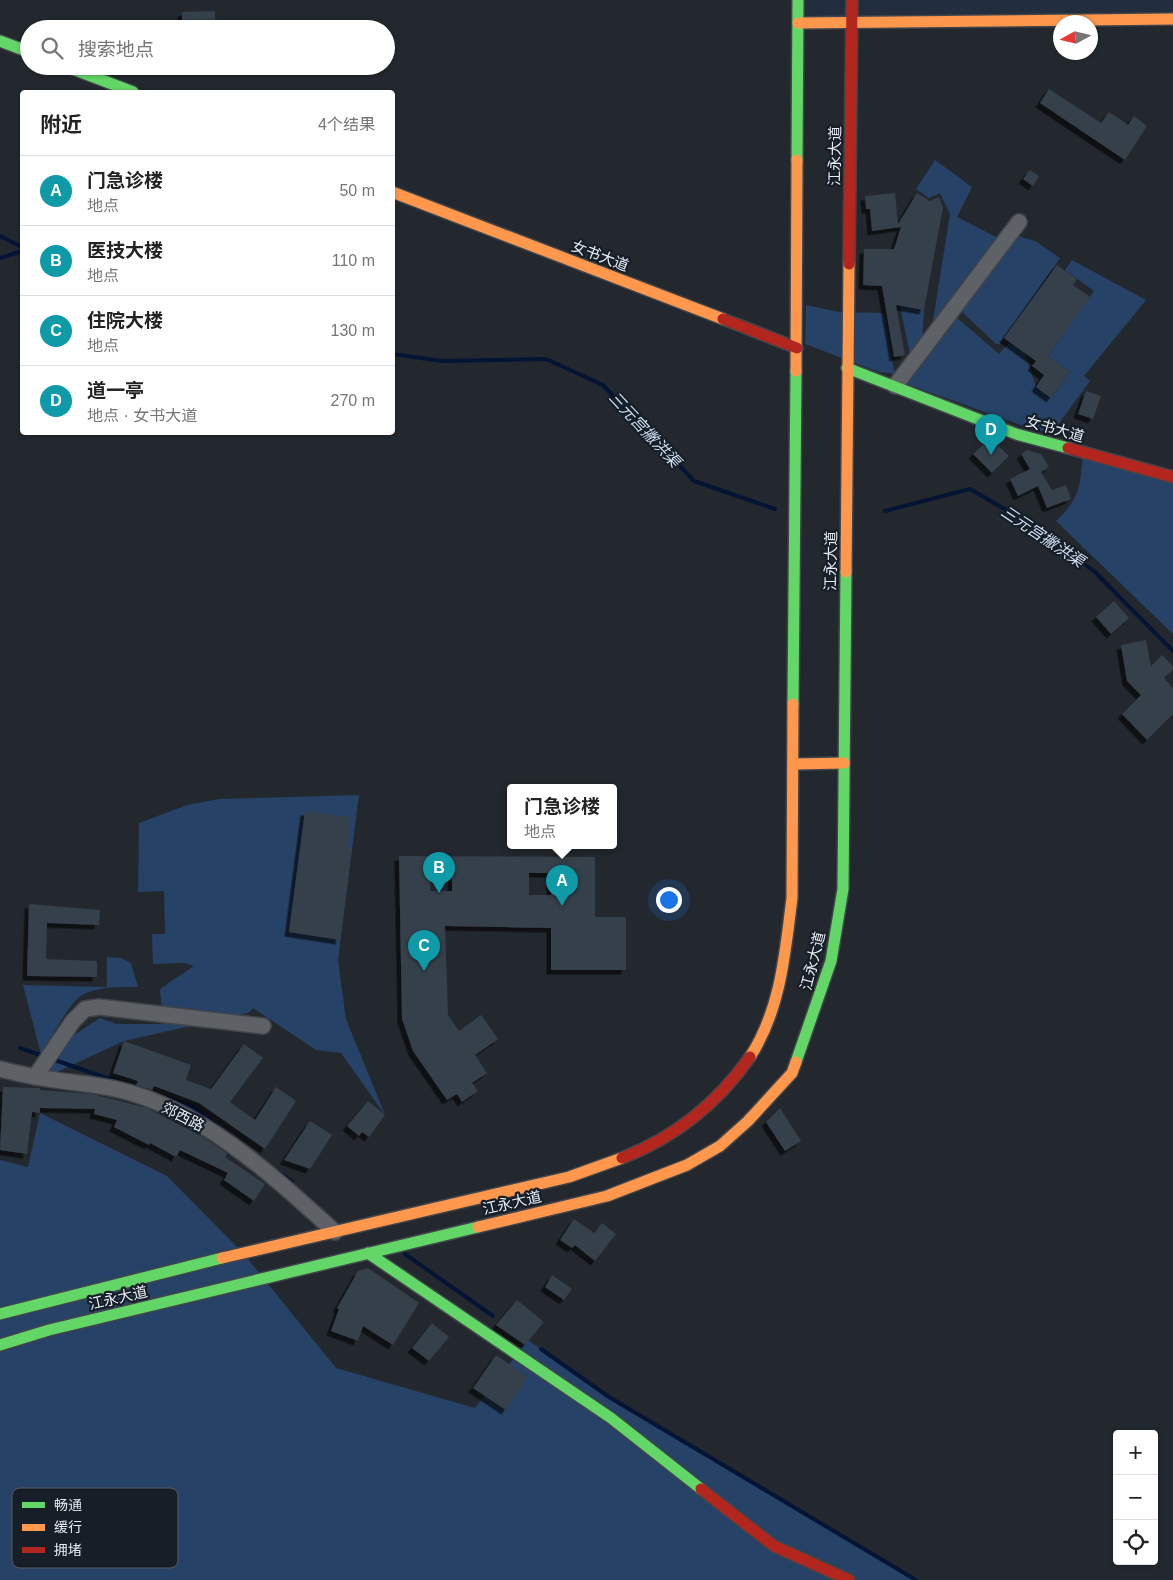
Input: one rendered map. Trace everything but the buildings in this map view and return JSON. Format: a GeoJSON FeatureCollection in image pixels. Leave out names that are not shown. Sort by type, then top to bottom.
{"type":"FeatureCollection","features":[{"type":"Feature","properties":{"kind":"main road","name":"江永大道"},"geometry":{"type":"LineString","coordinates":[[0,1314],[569,1177],[615,1161],[665,1137],[696,1116],[716,1098],[743,1068],[770,1014],[784,962],[792,898],[802,36],[798,23],[798,0]]}},
{"type":"Feature","properties":{"kind":"main road","name":"江永大道"},"geometry":{"type":"LineString","coordinates":[[0,1345],[49,1330],[607,1196],[687,1165],[720,1146],[748,1121],[792,1073],[831,961],[843,889],[852,0]]}},
{"type":"Feature","properties":{"kind":"main road"},"geometry":{"type":"LineString","coordinates":[[798,23],[1173,19]]}},
{"type":"Feature","properties":{"kind":"main road"},"geometry":{"type":"LineString","coordinates":[[0,41],[20,49]]}},
{"type":"Feature","properties":{"kind":"main road"},"geometry":{"type":"LineString","coordinates":[[89,75],[128,90]]}},
{"type":"Feature","properties":{"kind":"main road","name":"女书大道"},"geometry":{"type":"LineString","coordinates":[[395,193],[797,348]]}},
{"type":"Feature","properties":{"kind":"main road","name":"女书大道"},"geometry":{"type":"LineString","coordinates":[[848,368],[1016,434],[1173,477]]}},
{"type":"Feature","properties":{"kind":"main road"},"geometry":{"type":"LineString","coordinates":[[794,764],[844,763]]}},
{"type":"Feature","properties":{"kind":"main road"},"geometry":{"type":"LineString","coordinates":[[368,1253],[611,1418],[774,1546],[849,1580]]}},
{"type":"Feature","properties":{"kind":"street"},"geometry":{"type":"LineString","coordinates":[[895,386],[1019,222]]}},
{"type":"Feature","properties":{"kind":"street"},"geometry":{"type":"LineString","coordinates":[[35,1076],[85,1009],[100,1007],[263,1026]]}},
{"type":"Feature","properties":{"kind":"street","name":"郊西路"},"geometry":{"type":"LineString","coordinates":[[0,1069],[122,1090],[183,1114],[232,1146],[268,1173],[335,1232]]}},
{"type":"Feature","properties":{"kind":"shaded area"},"geometry":{"type":"Polygon","coordinates":[[[798,0],[1173,0],[1173,19],[1098,20],[1098,15],[1053,15],[1053,20],[798,23],[798,0]]]}},
{"type":"Feature","properties":{"kind":"shaded area"},"geometry":{"type":"Polygon","coordinates":[[[935,160],[972,187],[957,217],[1000,239],[931,333],[950,214],[940,193],[929,198],[916,189],[935,160]]]}},
{"type":"Feature","properties":{"kind":"shaded area"},"geometry":{"type":"Polygon","coordinates":[[[1018,236],[1035,241],[1060,258],[1000,344],[996,344],[962,312],[1009,239],[1018,236]]]}},
{"type":"Feature","properties":{"kind":"shaded area"},"geometry":{"type":"Polygon","coordinates":[[[1072,260],[1146,300],[1084,376],[1090,381],[1052,433],[1029,428],[907,384],[956,317],[999,354],[1010,342],[1025,353],[1036,387],[1052,397],[1070,372],[1048,356],[1094,291],[1065,270],[1072,260]]]}},
{"type":"Feature","properties":{"kind":"shaded area"},"geometry":{"type":"Polygon","coordinates":[[[806,305],[839,312],[884,313],[894,371],[898,374],[879,372],[805,344],[806,305]]]}},
{"type":"Feature","properties":{"kind":"shaded area"},"geometry":{"type":"Polygon","coordinates":[[[900,306],[924,310],[922,345],[911,359],[900,306]]]}},
{"type":"Feature","properties":{"kind":"shaded area"},"geometry":{"type":"Polygon","coordinates":[[[1083,453],[1173,477],[1173,634],[1056,521],[1075,498],[1080,483],[1083,453]]]}},
{"type":"Feature","properties":{"kind":"shaded area"},"geometry":{"type":"Polygon","coordinates":[[[359,795],[338,960],[346,1019],[385,1115],[341,1053],[316,1050],[253,1008],[248,1013],[124,1041],[48,1076],[65,1041],[100,1018],[116,1024],[163,1024],[160,989],[194,966],[185,963],[153,964],[152,934],[165,934],[164,891],[138,892],[139,823],[187,805],[219,799],[359,795]]]}},
{"type":"Feature","properties":{"kind":"shaded area"},"geometry":{"type":"Polygon","coordinates":[[[107,957],[121,958],[131,963],[138,987],[104,988],[91,991],[78,998],[66,1012],[41,1054],[23,985],[107,987],[107,957]]]}},
{"type":"Feature","properties":{"kind":"shaded area"},"geometry":{"type":"Polygon","coordinates":[[[40,1113],[167,1176],[243,1253],[336,1368],[475,1408],[528,1340],[609,1397],[915,1580],[0,1580],[0,1160],[28,1167],[40,1113]]]}},
{"type":"Feature","properties":{"kind":"waterway","name":"三元宫撇洪渠"},"geometry":{"type":"LineString","coordinates":[[0,236],[20,246]]}},
{"type":"Feature","properties":{"kind":"waterway"},"geometry":{"type":"LineString","coordinates":[[0,258],[20,252]]}},
{"type":"Feature","properties":{"kind":"waterway","name":"三元宫撇洪渠"},"geometry":{"type":"LineString","coordinates":[[395,354],[442,361],[546,359],[603,385],[694,481],[775,509]]}},
{"type":"Feature","properties":{"kind":"waterway","name":"三元宫撇洪渠"},"geometry":{"type":"LineString","coordinates":[[885,511],[970,489],[1025,521],[1094,571],[1173,651]]}},
{"type":"Feature","properties":{"kind":"waterway"},"geometry":{"type":"LineString","coordinates":[[20,1048],[43,1056]]}},
{"type":"Feature","properties":{"kind":"waterway"},"geometry":{"type":"LineString","coordinates":[[52,1059],[124,1084]]}},
{"type":"Feature","properties":{"kind":"waterway"},"geometry":{"type":"LineString","coordinates":[[161,1096],[193,1107],[224,1131]]}},
{"type":"Feature","properties":{"kind":"waterway"},"geometry":{"type":"LineString","coordinates":[[278,1172],[292,1182]]}},
{"type":"Feature","properties":{"kind":"waterway"},"geometry":{"type":"LineString","coordinates":[[405,1254],[493,1316]]}},
{"type":"Feature","properties":{"kind":"waterway"},"geometry":{"type":"LineString","coordinates":[[541,1349],[609,1397],[916,1580]]}},
{"type":"Feature","properties":{"kind":"traffic: fast"},"geometry":{"type":"LineString","coordinates":[[797,160],[798,0]]}},
{"type":"Feature","properties":{"kind":"traffic: fast"},"geometry":{"type":"LineString","coordinates":[[0,41],[20,49]]}},
{"type":"Feature","properties":{"kind":"traffic: fast"},"geometry":{"type":"LineString","coordinates":[[89,75],[128,90]]}},
{"type":"Feature","properties":{"kind":"traffic: fast"},"geometry":{"type":"LineString","coordinates":[[847,368],[1016,434],[1068,448]]}},
{"type":"Feature","properties":{"kind":"traffic: fast"},"geometry":{"type":"LineString","coordinates":[[793,704],[796,371]]}},
{"type":"Feature","properties":{"kind":"traffic: fast"},"geometry":{"type":"LineString","coordinates":[[796,1062],[831,961],[843,889],[846,572]]}},
{"type":"Feature","properties":{"kind":"traffic: fast"},"geometry":{"type":"LineString","coordinates":[[0,1345],[49,1330],[478,1227]]}},
{"type":"Feature","properties":{"kind":"traffic: fast"},"geometry":{"type":"LineString","coordinates":[[368,1253],[611,1418],[701,1489]]}},
{"type":"Feature","properties":{"kind":"traffic: fast"},"geometry":{"type":"LineString","coordinates":[[0,1314],[222,1258]]}},
{"type":"Feature","properties":{"kind":"traffic: slow"},"geometry":{"type":"LineString","coordinates":[[798,23],[1173,19]]}},
{"type":"Feature","properties":{"kind":"traffic: slow"},"geometry":{"type":"LineString","coordinates":[[796,371],[797,160]]}},
{"type":"Feature","properties":{"kind":"traffic: slow"},"geometry":{"type":"LineString","coordinates":[[395,193],[723,319]]}},
{"type":"Feature","properties":{"kind":"traffic: slow"},"geometry":{"type":"LineString","coordinates":[[846,572],[849,264]]}},
{"type":"Feature","properties":{"kind":"traffic: slow"},"geometry":{"type":"LineString","coordinates":[[750,1057],[769,1020],[775,1000],[784,960],[792,898],[793,704]]}},
{"type":"Feature","properties":{"kind":"traffic: slow"},"geometry":{"type":"LineString","coordinates":[[794,764],[844,763]]}},
{"type":"Feature","properties":{"kind":"traffic: slow"},"geometry":{"type":"LineString","coordinates":[[478,1227],[607,1196],[687,1165],[720,1146],[748,1121],[792,1073],[796,1062]]}},
{"type":"Feature","properties":{"kind":"traffic: slow"},"geometry":{"type":"LineString","coordinates":[[222,1258],[569,1177],[622,1158]]}},
{"type":"Feature","properties":{"kind":"traffic: jam"},"geometry":{"type":"LineString","coordinates":[[849,264],[852,0]]}},
{"type":"Feature","properties":{"kind":"traffic: jam"},"geometry":{"type":"LineString","coordinates":[[723,319],[797,348]]}},
{"type":"Feature","properties":{"kind":"traffic: jam"},"geometry":{"type":"LineString","coordinates":[[1068,448],[1173,477]]}},
{"type":"Feature","properties":{"kind":"traffic: jam"},"geometry":{"type":"LineString","coordinates":[[622,1158],[660,1140],[694,1117],[724,1090],[750,1057]]}},
{"type":"Feature","properties":{"kind":"traffic: jam"},"geometry":{"type":"LineString","coordinates":[[701,1489],[774,1546],[849,1580]]}},
{"type":"Feature","properties":{"kind":"place","name":"道一亭"},"geometry":{"type":"Point","coordinates":[991,455]}},
{"type":"Feature","properties":{"kind":"place","name":"医技大楼"},"geometry":{"type":"Point","coordinates":[439,893]}},
{"type":"Feature","properties":{"kind":"place","name":"门急诊楼"},"geometry":{"type":"Point","coordinates":[562,906]}},
{"type":"Feature","properties":{"kind":"place","name":"住院大楼"},"geometry":{"type":"Point","coordinates":[424,971]}}]}
